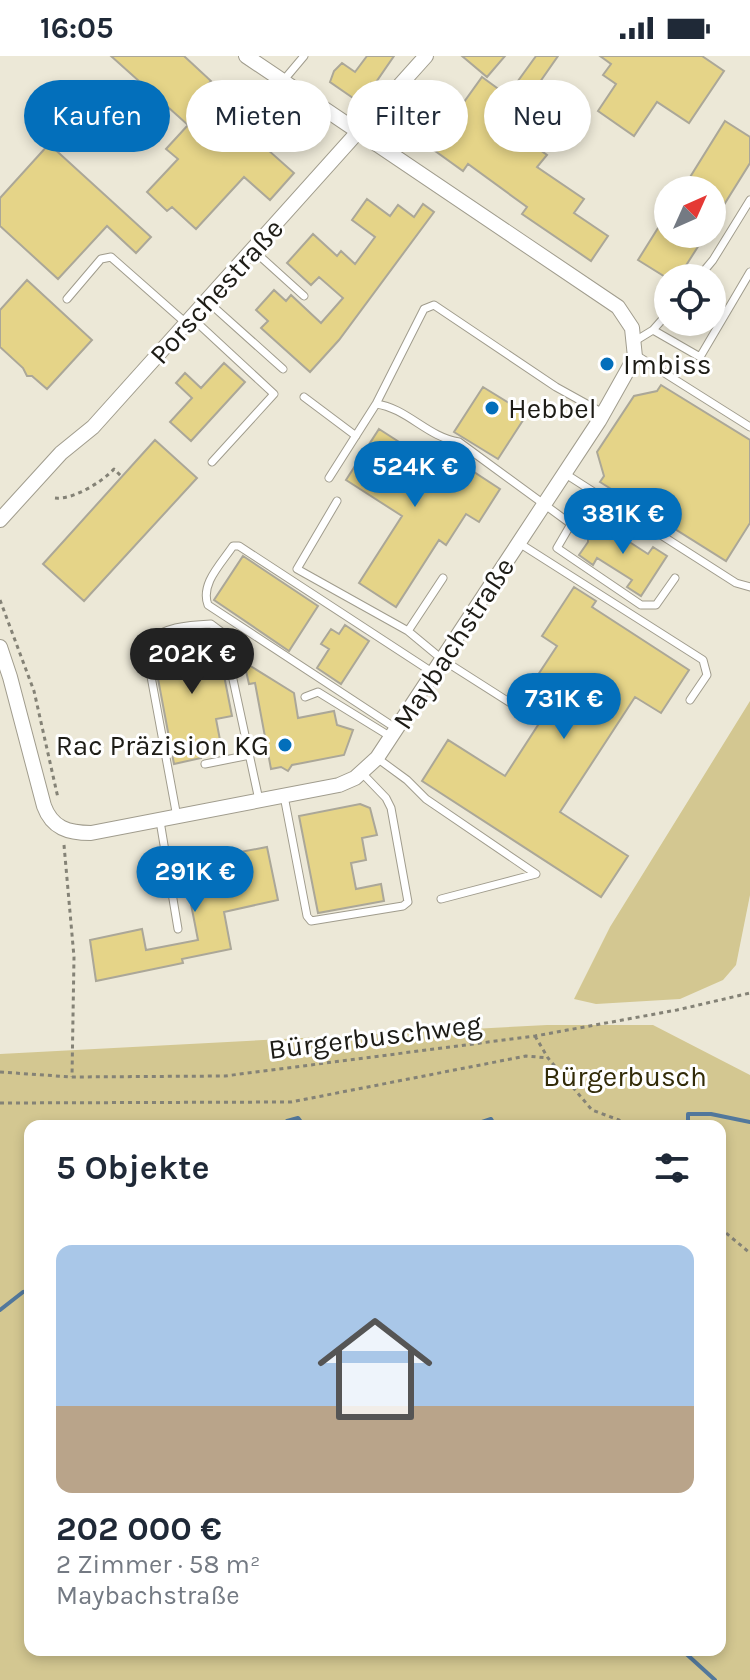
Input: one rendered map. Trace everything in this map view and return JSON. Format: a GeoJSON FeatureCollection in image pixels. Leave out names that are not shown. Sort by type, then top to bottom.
{"type":"FeatureCollection","features":[{"type":"Feature","properties":{"kind":"street"},"geometry":{"type":"LineString","coordinates":[[246,56],[282,80]]}},
{"type":"Feature","properties":{"kind":"street","name":"Porschestraße"},"geometry":{"type":"LineString","coordinates":[[405,80],[426,56]]}},
{"type":"Feature","properties":{"kind":"street","name":"Porschestraße"},"geometry":{"type":"LineString","coordinates":[[0,520],[61,453],[93,427],[347,145]]}},
{"type":"Feature","properties":{"kind":"street"},"geometry":{"type":"LineString","coordinates":[[389,152],[618,307],[632,328],[634,348]]}},
{"type":"Feature","properties":{"kind":"street","name":"Maybachstraße"},"geometry":{"type":"LineString","coordinates":[[62,829],[91,833],[160,821],[339,785],[361,772],[377,758],[394,733],[603,413],[635,357],[634,348]]}},
{"type":"Feature","properties":{"kind":"street"},"geometry":{"type":"LineString","coordinates":[[0,647],[44,806],[51,820],[62,829]]}},
{"type":"Feature","properties":{"kind":"lane"},"geometry":{"type":"LineString","coordinates":[[284,80],[304,56]]}},
{"type":"Feature","properties":{"kind":"lane"},"geometry":{"type":"LineString","coordinates":[[710,264],[750,200]]}},
{"type":"Feature","properties":{"kind":"lane"},"geometry":{"type":"LineString","coordinates":[[253,250],[304,296]]}},
{"type":"Feature","properties":{"kind":"lane"},"geometry":{"type":"LineString","coordinates":[[67,299],[101,259],[111,257],[274,394],[212,462]]}},
{"type":"Feature","properties":{"kind":"lane"},"geometry":{"type":"LineString","coordinates":[[750,272],[700,357],[653,330],[634,348],[750,427]]}},
{"type":"Feature","properties":{"kind":"lane"},"geometry":{"type":"LineString","coordinates":[[207,301],[283,369]]}},
{"type":"Feature","properties":{"kind":"lane"},"geometry":{"type":"LineString","coordinates":[[329,478],[376,404],[424,309],[434,305],[556,387],[603,413]]}},
{"type":"Feature","properties":{"kind":"lane"},"geometry":{"type":"LineString","coordinates":[[304,397],[356,436]]}},
{"type":"Feature","properties":{"kind":"lane"},"geometry":{"type":"LineString","coordinates":[[376,404],[392,406],[442,439],[459,442],[571,524],[557,548],[641,605],[656,605],[675,578]]}},
{"type":"Feature","properties":{"kind":"lane"},"geometry":{"type":"LineString","coordinates":[[564,473],[736,583],[750,587]]}},
{"type":"Feature","properties":{"kind":"lane"},"geometry":{"type":"LineString","coordinates":[[337,501],[297,569],[408,631],[443,660],[523,711]]}},
{"type":"Feature","properties":{"kind":"lane"},"geometry":{"type":"LineString","coordinates":[[519,543],[703,660],[707,675],[690,700]]}},
{"type":"Feature","properties":{"kind":"lane"},"geometry":{"type":"LineString","coordinates":[[394,733],[208,605],[204,594],[207,585],[233,546],[239,546],[434,673]]}},
{"type":"Feature","properties":{"kind":"lane"},"geometry":{"type":"LineString","coordinates":[[408,631],[443,578]]}},
{"type":"Feature","properties":{"kind":"lane"},"geometry":{"type":"LineString","coordinates":[[177,817],[145,644],[170,629],[211,624],[223,633],[259,801]]}},
{"type":"Feature","properties":{"kind":"lane"},"geometry":{"type":"LineString","coordinates":[[305,697],[318,692],[394,733]]}},
{"type":"Feature","properties":{"kind":"lane"},"geometry":{"type":"LineString","coordinates":[[205,764],[250,755]]}},
{"type":"Feature","properties":{"kind":"lane"},"geometry":{"type":"LineString","coordinates":[[377,758],[426,799],[536,874],[441,899]]}},
{"type":"Feature","properties":{"kind":"lane"},"geometry":{"type":"LineString","coordinates":[[284,796],[307,916],[311,921],[403,906],[408,902],[391,808],[386,798],[361,772]]}},
{"type":"Feature","properties":{"kind":"lane"},"geometry":{"type":"LineString","coordinates":[[160,821],[178,929]]}},
{"type":"Feature","properties":{"kind":"path"},"geometry":{"type":"LineString","coordinates":[[55,498],[62,499],[91,486],[114,469],[122,477]]}},
{"type":"Feature","properties":{"kind":"path"},"geometry":{"type":"LineString","coordinates":[[0,600],[34,691],[58,799]]}},
{"type":"Feature","properties":{"kind":"path"},"geometry":{"type":"LineString","coordinates":[[62,829],[74,957],[72,1077]]}},
{"type":"Feature","properties":{"kind":"path","name":"Bürgerbuschweg"},"geometry":{"type":"LineString","coordinates":[[0,1072],[72,1077],[225,1076],[535,1036],[750,993]]}},
{"type":"Feature","properties":{"kind":"path"},"geometry":{"type":"LineString","coordinates":[[535,1036],[548,1058],[592,1110],[619,1120]]}},
{"type":"Feature","properties":{"kind":"path"},"geometry":{"type":"LineString","coordinates":[[0,1103],[291,1102],[526,1056],[548,1058]]}},
{"type":"Feature","properties":{"kind":"path"},"geometry":{"type":"LineString","coordinates":[[726,1233],[750,1253]]}},
{"type":"Feature","properties":{"kind":"green space"},"geometry":{"type":"Polygon","coordinates":[[[750,701],[750,895],[736,965],[723,980],[680,999],[596,1004],[574,999],[610,927],[750,701]]]}},
{"type":"Feature","properties":{"kind":"green space","name":"Bürgerbusch"},"geometry":{"type":"Polygon","coordinates":[[[547,1025],[653,1025],[750,1075],[750,1680],[0,1680],[0,1054],[547,1025]]]}},
{"type":"Feature","properties":{"kind":"building"},"geometry":{"type":"Polygon","coordinates":[[[111,56],[184,56],[210,80],[186,80],[186,123],[170,109],[170,80],[138,80],[111,56]]]}},
{"type":"Feature","properties":{"kind":"building"},"geometry":{"type":"Polygon","coordinates":[[[367,56],[394,56],[377,80],[347,80],[347,94],[331,83],[334,71],[342,63],[355,72],[367,56]]]}},
{"type":"Feature","properties":{"kind":"building"},"geometry":{"type":"Polygon","coordinates":[[[462,56],[505,56],[487,77],[462,56]]]}},
{"type":"Feature","properties":{"kind":"building"},"geometry":{"type":"Polygon","coordinates":[[[536,56],[558,56],[541,80],[519,80],[536,56]]]}},
{"type":"Feature","properties":{"kind":"building"},"geometry":{"type":"Polygon","coordinates":[[[600,56],[702,56],[724,71],[689,123],[657,102],[634,136],[598,111],[616,84],[603,75],[611,64],[600,56]]]}},
{"type":"Feature","properties":{"kind":"building"},"geometry":{"type":"Polygon","coordinates":[[[482,77],[486,80],[484,152],[543,152],[547,155],[537,167],[584,199],[574,213],[608,236],[591,261],[522,214],[527,207],[468,164],[463,171],[437,152],[468,152],[468,96],[482,77]]]}},
{"type":"Feature","properties":{"kind":"building"},"geometry":{"type":"Polygon","coordinates":[[[725,121],[750,137],[750,163],[726,202],[726,176],[691,176],[725,121]]]}},
{"type":"Feature","properties":{"kind":"building"},"geometry":{"type":"Polygon","coordinates":[[[186,127],[186,152],[270,152],[294,173],[270,200],[244,177],[196,229],[172,207],[167,211],[147,192],[178,159],[170,152],[170,145],[186,127]]]}},
{"type":"Feature","properties":{"kind":"building"},"geometry":{"type":"Polygon","coordinates":[[[42,152],[58,152],[151,237],[136,253],[107,226],[58,279],[0,226],[0,198],[42,152]]]}},
{"type":"Feature","properties":{"kind":"building"},"geometry":{"type":"Polygon","coordinates":[[[367,199],[390,216],[398,205],[414,217],[423,204],[434,212],[339,340],[310,372],[261,328],[268,321],[256,310],[274,290],[286,301],[291,295],[321,323],[343,298],[319,277],[311,285],[287,263],[313,234],[337,256],[341,251],[355,264],[375,237],[352,220],[367,199]]]}},
{"type":"Feature","properties":{"kind":"building"},"geometry":{"type":"Polygon","coordinates":[[[654,234],[654,248],[697,248],[687,264],[654,264],[654,270],[638,260],[654,234]]]}},
{"type":"Feature","properties":{"kind":"building"},"geometry":{"type":"Polygon","coordinates":[[[27,280],[92,340],[47,389],[32,376],[27,376],[23,368],[0,347],[0,310],[27,280]]]}},
{"type":"Feature","properties":{"kind":"building"},"geometry":{"type":"Polygon","coordinates":[[[224,363],[245,382],[191,441],[170,422],[192,398],[176,383],[185,373],[201,388],[224,363]]]}},
{"type":"Feature","properties":{"kind":"building"},"geometry":{"type":"Polygon","coordinates":[[[661,385],[750,440],[750,523],[726,561],[600,482],[604,476],[597,452],[634,396],[657,391],[661,385]]]}},
{"type":"Feature","properties":{"kind":"building"},"geometry":{"type":"Polygon","coordinates":[[[483,387],[527,414],[498,459],[454,432],[483,387]]]}},
{"type":"Feature","properties":{"kind":"building"},"geometry":{"type":"Polygon","coordinates":[[[379,429],[446,472],[454,459],[500,489],[479,522],[466,514],[446,545],[439,540],[396,607],[359,583],[402,516],[346,480],[379,429]]]}},
{"type":"Feature","properties":{"kind":"building"},"geometry":{"type":"Polygon","coordinates":[[[155,440],[197,478],[84,601],[43,564],[155,440]]]}},
{"type":"Feature","properties":{"kind":"building"},"geometry":{"type":"Polygon","coordinates":[[[605,516],[618,525],[614,532],[648,554],[653,547],[667,556],[641,596],[627,587],[632,580],[597,558],[593,565],[579,555],[588,542],[588,532],[594,532],[605,516]]]}},
{"type":"Feature","properties":{"kind":"building"},"geometry":{"type":"Polygon","coordinates":[[[243,556],[318,606],[289,651],[214,600],[243,556]]]}},
{"type":"Feature","properties":{"kind":"building"},"geometry":{"type":"Polygon","coordinates":[[[574,587],[596,601],[592,607],[689,670],[661,713],[635,697],[560,812],[628,856],[601,897],[422,781],[448,740],[505,776],[551,705],[528,690],[557,646],[542,636],[574,587]]]}},
{"type":"Feature","properties":{"kind":"building"},"geometry":{"type":"Polygon","coordinates":[[[345,625],[369,641],[341,684],[317,668],[329,649],[321,644],[331,629],[339,634],[345,625]]]}},
{"type":"Feature","properties":{"kind":"building"},"geometry":{"type":"Polygon","coordinates":[[[217,640],[232,716],[216,719],[220,740],[198,744],[201,758],[174,764],[153,652],[217,640]]]}},
{"type":"Feature","properties":{"kind":"building"},"geometry":{"type":"Polygon","coordinates":[[[244,662],[294,693],[298,718],[334,711],[337,725],[353,730],[344,755],[292,765],[288,771],[281,767],[271,769],[255,683],[249,684],[244,662]]]}},
{"type":"Feature","properties":{"kind":"building"},"geometry":{"type":"Polygon","coordinates":[[[360,804],[370,808],[377,835],[362,838],[366,860],[351,863],[356,889],[381,884],[384,901],[318,913],[299,816],[360,804]]]}},
{"type":"Feature","properties":{"kind":"building"},"geometry":{"type":"Polygon","coordinates":[[[267,847],[278,900],[224,912],[231,949],[182,959],[183,963],[96,981],[90,940],[142,929],[146,950],[198,940],[183,863],[267,847]]]}},
{"type":"Feature","properties":{"kind":"waterway"},"geometry":{"type":"LineString","coordinates":[[688,1120],[688,1114],[711,1114],[750,1122]]}},
{"type":"Feature","properties":{"kind":"waterway"},"geometry":{"type":"LineString","coordinates":[[291,1120],[300,1120]]}},
{"type":"Feature","properties":{"kind":"waterway"},"geometry":{"type":"LineString","coordinates":[[488,1120],[492,1120]]}},
{"type":"Feature","properties":{"kind":"waterway"},"geometry":{"type":"LineString","coordinates":[[0,1310],[24,1292]]}},
{"type":"Feature","properties":{"kind":"waterway"},"geometry":{"type":"LineString","coordinates":[[689,1656],[715,1680]]}},
{"type":"Feature","properties":{"kind":"place","name":"Imbiss"},"geometry":{"type":"Point","coordinates":[607,364]}},
{"type":"Feature","properties":{"kind":"place","name":"Hebbel"},"geometry":{"type":"Point","coordinates":[492,408]}},
{"type":"Feature","properties":{"kind":"place","name":"Rac Präzision KG"},"geometry":{"type":"Point","coordinates":[285,745]}}]}
